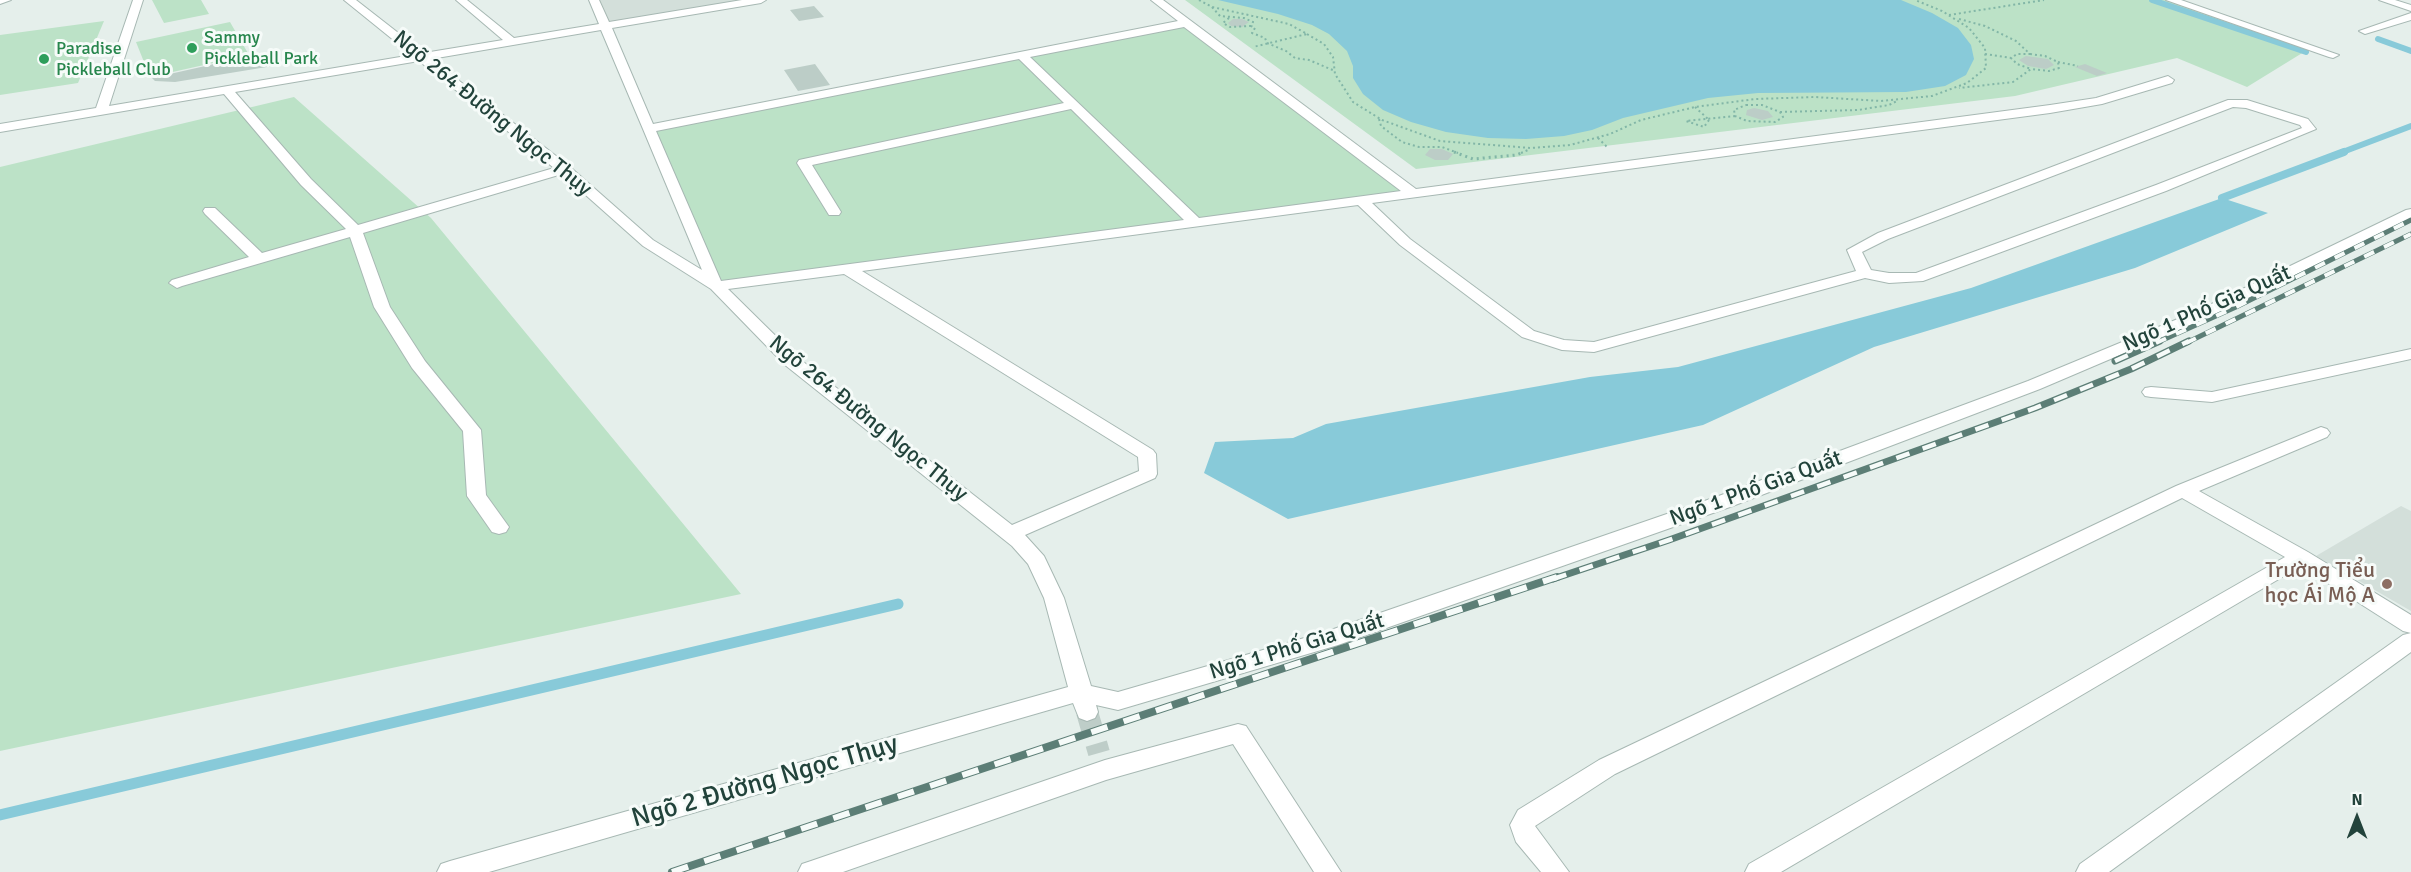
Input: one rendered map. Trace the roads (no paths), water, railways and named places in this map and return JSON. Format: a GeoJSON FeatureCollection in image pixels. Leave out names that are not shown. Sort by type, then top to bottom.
{"type":"FeatureCollection","features":[{"type":"Feature","properties":{"kind":"street"},"geometry":{"type":"LineString","coordinates":[[0,1],[6,0]]}},
{"type":"Feature","properties":{"kind":"street"},"geometry":{"type":"LineString","coordinates":[[101,111],[138,0]]}},
{"type":"Feature","properties":{"kind":"street","name":"Ngõ 264 Đường Ngọc Thụy"},"geometry":{"type":"LineString","coordinates":[[349,0],[564,169],[648,243],[716,285],[791,361],[1010,534],[1037,561],[1054,598],[1084,702]]}},
{"type":"Feature","properties":{"kind":"street"},"geometry":{"type":"LineString","coordinates":[[461,0],[512,42]]}},
{"type":"Feature","properties":{"kind":"street"},"geometry":{"type":"LineString","coordinates":[[594,0],[716,285],[2050,110],[2108,99],[2168,80]]}},
{"type":"Feature","properties":{"kind":"street"},"geometry":{"type":"LineString","coordinates":[[0,128],[761,0]]}},
{"type":"Feature","properties":{"kind":"street"},"geometry":{"type":"LineString","coordinates":[[1156,0],[1413,194]]}},
{"type":"Feature","properties":{"kind":"street"},"geometry":{"type":"LineString","coordinates":[[2171,0],[2333,55]]}},
{"type":"Feature","properties":{"kind":"street"},"geometry":{"type":"LineString","coordinates":[[2384,0],[2411,8]]}},
{"type":"Feature","properties":{"kind":"street"},"geometry":{"type":"LineString","coordinates":[[2365,31],[2411,16]]}},
{"type":"Feature","properties":{"kind":"street"},"geometry":{"type":"LineString","coordinates":[[649,129],[1186,22]]}},
{"type":"Feature","properties":{"kind":"street"},"geometry":{"type":"LineString","coordinates":[[1021,55],[1195,222]]}},
{"type":"Feature","properties":{"kind":"street"},"geometry":{"type":"LineString","coordinates":[[227,90],[306,182],[355,230],[382,307],[418,364],[472,430],[477,496],[499,526]]}},
{"type":"Feature","properties":{"kind":"street"},"geometry":{"type":"LineString","coordinates":[[1361,200],[1405,242],[1528,334],[1562,345],[1594,347],[1865,273],[1889,278],[1918,278],[2150,192],[2310,129],[2304,122],[2247,104],[2232,103],[1883,236],[1854,250],[1865,273]]}},
{"type":"Feature","properties":{"kind":"street"},"geometry":{"type":"LineString","coordinates":[[834,212],[804,163],[1074,105]]}},
{"type":"Feature","properties":{"kind":"street"},"geometry":{"type":"LineString","coordinates":[[177,283],[564,169]]}},
{"type":"Feature","properties":{"kind":"street"},"geometry":{"type":"LineString","coordinates":[[210,211],[259,259]]}},
{"type":"Feature","properties":{"kind":"street","name":"Ngõ 1 Phố Gia Quất"},"geometry":{"type":"LineString","coordinates":[[1084,702],[1118,701],[1330,639],[1668,522],[1893,440],[2034,385],[2203,314],[2411,213]]}},
{"type":"Feature","properties":{"kind":"street"},"geometry":{"type":"LineString","coordinates":[[846,268],[1147,454],[1148,474],[1010,534]]}},
{"type":"Feature","properties":{"kind":"street"},"geometry":{"type":"LineString","coordinates":[[2151,392],[2212,397],[2411,354]]}},
{"type":"Feature","properties":{"kind":"street"},"geometry":{"type":"LineString","coordinates":[[1556,872],[1525,834],[1522,825],[1527,817],[1607,767],[2183,490],[2321,433]]}},
{"type":"Feature","properties":{"kind":"street"},"geometry":{"type":"LineString","coordinates":[[2183,490],[2301,557],[2411,625]]}},
{"type":"Feature","properties":{"kind":"street"},"geometry":{"type":"LineString","coordinates":[[1758,872],[2301,557]]}},
{"type":"Feature","properties":{"kind":"street"},"geometry":{"type":"LineString","coordinates":[[2090,872],[2411,642]]}},
{"type":"Feature","properties":{"kind":"street","name":"Ngõ 2 Đường Ngọc Thụy"},"geometry":{"type":"LineString","coordinates":[[450,872],[1084,702]]}},
{"type":"Feature","properties":{"kind":"street"},"geometry":{"type":"LineString","coordinates":[[812,872],[1102,762],[1238,733],[1328,872]]}},
{"type":"Feature","properties":{"kind":"water"},"geometry":{"type":"Polygon","coordinates":[[[1218,0],[1901,0],[1932,13],[1958,28],[1971,45],[1974,59],[1966,75],[1945,86],[1906,92],[1758,93],[1708,98],[1623,118],[1592,130],[1564,136],[1526,139],[1488,138],[1446,132],[1411,122],[1383,110],[1363,94],[1353,78],[1353,66],[1347,51],[1329,34],[1312,25],[1278,14],[1218,0]]]}},
{"type":"Feature","properties":{"kind":"water"},"geometry":{"type":"Polygon","coordinates":[[[2222,198],[2268,213],[2135,268],[1874,347],[1703,425],[1288,519],[1204,473],[1215,442],[1293,438],[1326,424],[1590,377],[1678,367],[1971,288],[2222,198]]]}},
{"type":"Feature","properties":{"kind":"waterway"},"geometry":{"type":"LineString","coordinates":[[2152,0],[2306,52]]}},
{"type":"Feature","properties":{"kind":"waterway"},"geometry":{"type":"LineString","coordinates":[[2378,39],[2411,51]]}},
{"type":"Feature","properties":{"kind":"waterway"},"geometry":{"type":"LineString","coordinates":[[2340,153],[2411,126]]}},
{"type":"Feature","properties":{"kind":"waterway"},"geometry":{"type":"LineString","coordinates":[[2222,198],[2344,152]]}},
{"type":"Feature","properties":{"kind":"waterway"},"geometry":{"type":"LineString","coordinates":[[0,815],[898,604]]}},
{"type":"Feature","properties":{"kind":"tunnel"},"geometry":{"type":"LineString","coordinates":[[1087,712],[1099,753]]}},
{"type":"Feature","properties":{"kind":"railway"},"geometry":{"type":"LineString","coordinates":[[2156,343],[2236,307],[2411,220]]}},
{"type":"Feature","properties":{"kind":"railway"},"geometry":{"type":"LineString","coordinates":[[2186,343],[2411,234]]}},
{"type":"Feature","properties":{"kind":"railway"},"geometry":{"type":"LineString","coordinates":[[2115,361],[2160,341]]}},
{"type":"Feature","properties":{"kind":"railway"},"geometry":{"type":"LineString","coordinates":[[1553,579],[1669,540],[2035,408],[2131,369],[2189,341]]}},
{"type":"Feature","properties":{"kind":"railway"},"geometry":{"type":"LineString","coordinates":[[672,872],[1557,577]]}},
{"type":"Feature","properties":{"kind":"place","name":"Sammy Pickleball Park"},"geometry":{"type":"Point","coordinates":[192,48]}},
{"type":"Feature","properties":{"kind":"place","name":"Paradise Pickleball Club"},"geometry":{"type":"Point","coordinates":[44,59]}},
{"type":"Feature","properties":{"kind":"place","name":"Trường Tiểu học Ái Mộ A"},"geometry":{"type":"Point","coordinates":[2387,584]}}]}
